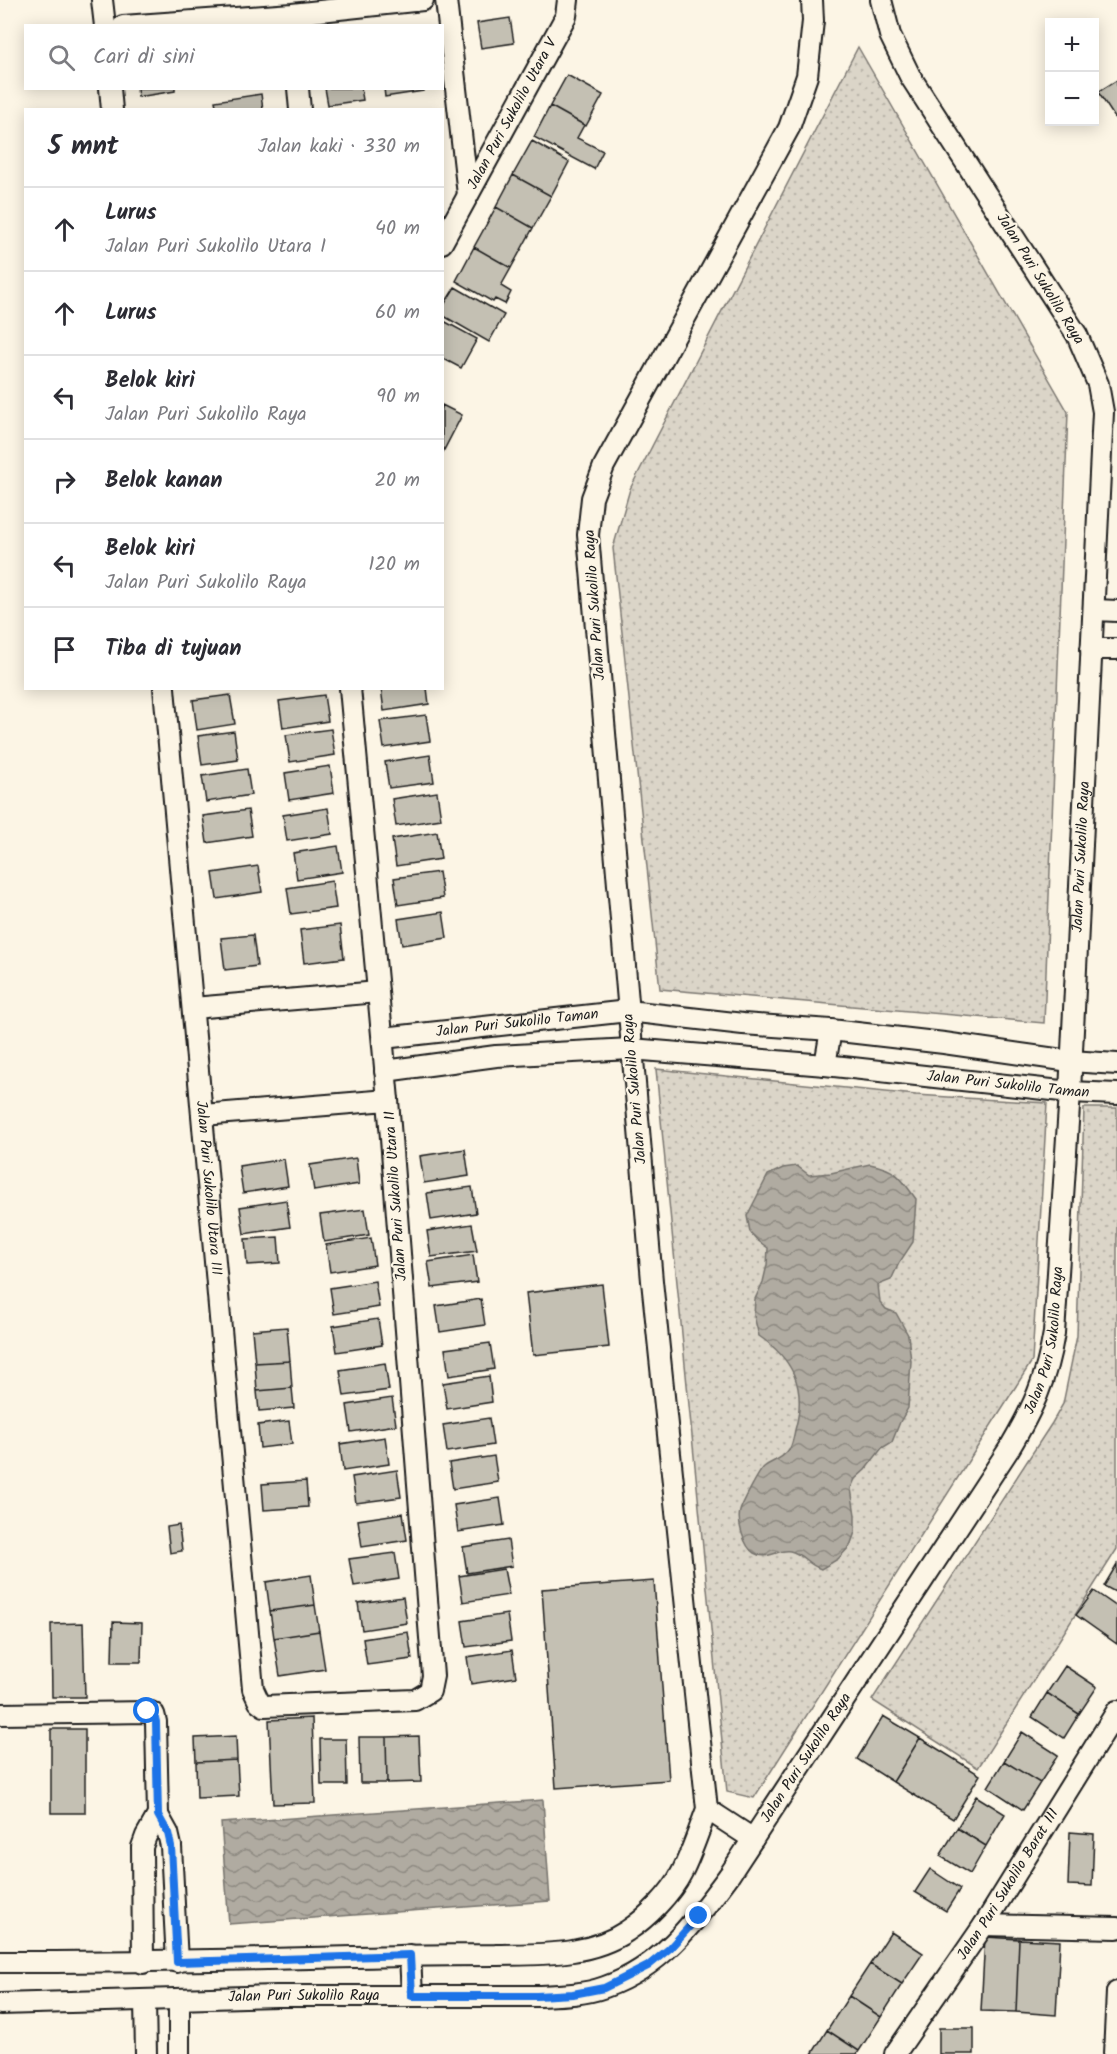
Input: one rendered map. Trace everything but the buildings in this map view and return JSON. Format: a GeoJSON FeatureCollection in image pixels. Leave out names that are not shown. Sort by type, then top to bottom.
{"type":"FeatureCollection","features":[{"type":"Feature","properties":{"kind":"street"},"geometry":{"type":"LineString","coordinates":[[102,0],[105,24]]}},
{"type":"Feature","properties":{"kind":"street"},"geometry":{"type":"LineString","coordinates":[[180,24],[293,20],[423,0]]}},
{"type":"Feature","properties":{"kind":"street"},"geometry":{"type":"LineString","coordinates":[[446,0],[468,195]]}},
{"type":"Feature","properties":{"kind":"street","name":"Jalan Puri Sukolilo Raya"},"geometry":{"type":"LineString","coordinates":[[0,1962],[143,1963],[410,1955],[549,1954],[607,1942],[627,1931],[647,1915],[681,1874],[707,1809],[652,1281],[588,535],[590,511],[604,466],[789,128],[807,76],[813,21],[812,0]]}},
{"type":"Feature","properties":{"kind":"street","name":"Jalan Puri Sukolilo Raya"},"geometry":{"type":"LineString","coordinates":[[0,2004],[277,1996],[573,1994],[604,1988],[648,1966],[670,1948],[705,1908],[753,1839],[1009,1449],[1041,1390],[1049,1364],[1054,1333],[1070,1092],[1103,412],[1098,384],[1077,335],[910,76],[890,35],[881,0]]}},
{"type":"Feature","properties":{"kind":"street","name":"Jalan Puri Sukolilo Utara V"},"geometry":{"type":"LineString","coordinates":[[444,239],[567,8]]}},
{"type":"Feature","properties":{"kind":"street"},"geometry":{"type":"LineString","coordinates":[[110,90],[112,108]]}},
{"type":"Feature","properties":{"kind":"street"},"geometry":{"type":"LineString","coordinates":[[298,90],[300,108]]}},
{"type":"Feature","properties":{"kind":"street"},"geometry":{"type":"LineString","coordinates":[[1095,610],[1117,611]]}},
{"type":"Feature","properties":{"kind":"street"},"geometry":{"type":"LineString","coordinates":[[1092,649],[1117,649]]}},
{"type":"Feature","properties":{"kind":"street","name":"Jalan Puri Sukolilo Utara III"},"geometry":{"type":"LineString","coordinates":[[164,690],[253,1689]]}},
{"type":"Feature","properties":{"kind":"street","name":"Jalan Puri Sukolilo Utara II"},"geometry":{"type":"LineString","coordinates":[[253,1689],[264,1707],[420,1698],[430,1691],[433,1676],[386,1071],[350,690]]}},
{"type":"Feature","properties":{"kind":"street"},"geometry":{"type":"LineString","coordinates":[[193,1008],[378,992]]}},
{"type":"Feature","properties":{"kind":"street","name":"Jalan Puri Sukolilo Taman"},"geometry":{"type":"LineString","coordinates":[[383,1038],[628,1011],[743,1024],[831,1030],[954,1044],[1070,1061],[1117,1064]]}},
{"type":"Feature","properties":{"kind":"street"},"geometry":{"type":"LineString","coordinates":[[517,1023],[519,1055]]}},
{"type":"Feature","properties":{"kind":"street"},"geometry":{"type":"LineString","coordinates":[[825,1065],[831,1030]]}},
{"type":"Feature","properties":{"kind":"street","name":"Jalan Puri Sukolilo Taman"},"geometry":{"type":"LineString","coordinates":[[386,1071],[496,1056],[632,1049],[825,1065],[1070,1092],[1117,1094]]}},
{"type":"Feature","properties":{"kind":"street"},"geometry":{"type":"LineString","coordinates":[[203,1115],[388,1100]]}},
{"type":"Feature","properties":{"kind":"street","name":"Jalan Puri Sukolilo Barat III"},"geometry":{"type":"LineString","coordinates":[[895,2054],[984,1925],[1117,1711]]}},
{"type":"Feature","properties":{"kind":"street"},"geometry":{"type":"LineString","coordinates":[[0,1714],[151,1712],[154,1714],[158,1815],[168,1833],[171,1846],[177,1962]]}},
{"type":"Feature","properties":{"kind":"street"},"geometry":{"type":"LineString","coordinates":[[707,1809],[753,1839]]}},
{"type":"Feature","properties":{"kind":"street"},"geometry":{"type":"LineString","coordinates":[[143,1963],[142,1847],[158,1815]]}},
{"type":"Feature","properties":{"kind":"street"},"geometry":{"type":"LineString","coordinates":[[984,1925],[1117,1928]]}},
{"type":"Feature","properties":{"kind":"street"},"geometry":{"type":"LineString","coordinates":[[410,1955],[412,1996]]}},
{"type":"Feature","properties":{"kind":"street"},"geometry":{"type":"LineString","coordinates":[[1114,2054],[1117,1992]]}},
{"type":"Feature","properties":{"kind":"street"},"geometry":{"type":"LineString","coordinates":[[179,2000],[179,2054]]}},
{"type":"Feature","properties":{"kind":"street"},"geometry":{"type":"LineString","coordinates":[[145,2001],[146,2054]]}},
{"type":"Feature","properties":{"kind":"shaded area"},"geometry":{"type":"Polygon","coordinates":[[[858,47],[1068,412],[1044,1023],[660,989],[613,548],[630,489],[858,47]]]}},
{"type":"Feature","properties":{"kind":"shaded area"},"geometry":{"type":"Polygon","coordinates":[[[656,1069],[916,1095],[1047,1103],[1032,1361],[754,1798],[727,1792],[656,1069]]]}},
{"type":"Feature","properties":{"kind":"shaded area"},"geometry":{"type":"Polygon","coordinates":[[[1084,1108],[1117,1108],[1117,1549],[978,1768],[872,1700],[1063,1404],[1077,1336],[1084,1108]]]}},
{"type":"Feature","properties":{"kind":"water"},"geometry":{"type":"Polygon","coordinates":[[[870,1164],[893,1172],[916,1199],[913,1242],[891,1280],[878,1285],[880,1302],[886,1309],[896,1313],[908,1335],[911,1361],[908,1408],[892,1442],[882,1448],[855,1479],[851,1488],[855,1532],[850,1546],[838,1559],[821,1569],[790,1551],[763,1556],[754,1553],[744,1540],[740,1528],[740,1511],[747,1495],[764,1467],[784,1455],[791,1446],[799,1412],[798,1386],[794,1375],[781,1354],[759,1336],[754,1316],[755,1299],[763,1282],[768,1248],[750,1232],[747,1216],[768,1175],[783,1168],[797,1166],[809,1175],[831,1173],[870,1164]]]}},
{"type":"Feature","properties":{"kind":"water"},"geometry":{"type":"Polygon","coordinates":[[[543,1800],[550,1901],[229,1924],[221,1823],[543,1800]]]}},
{"type":"Feature","properties":{"kind":"route"},"geometry":{"type":"LineString","coordinates":[[147,1711],[154,1714],[156,1722],[158,1815],[168,1833],[171,1846],[177,1962],[410,1955],[412,1996],[573,1994],[604,1988],[648,1966],[670,1948],[699,1916]]}}]}
